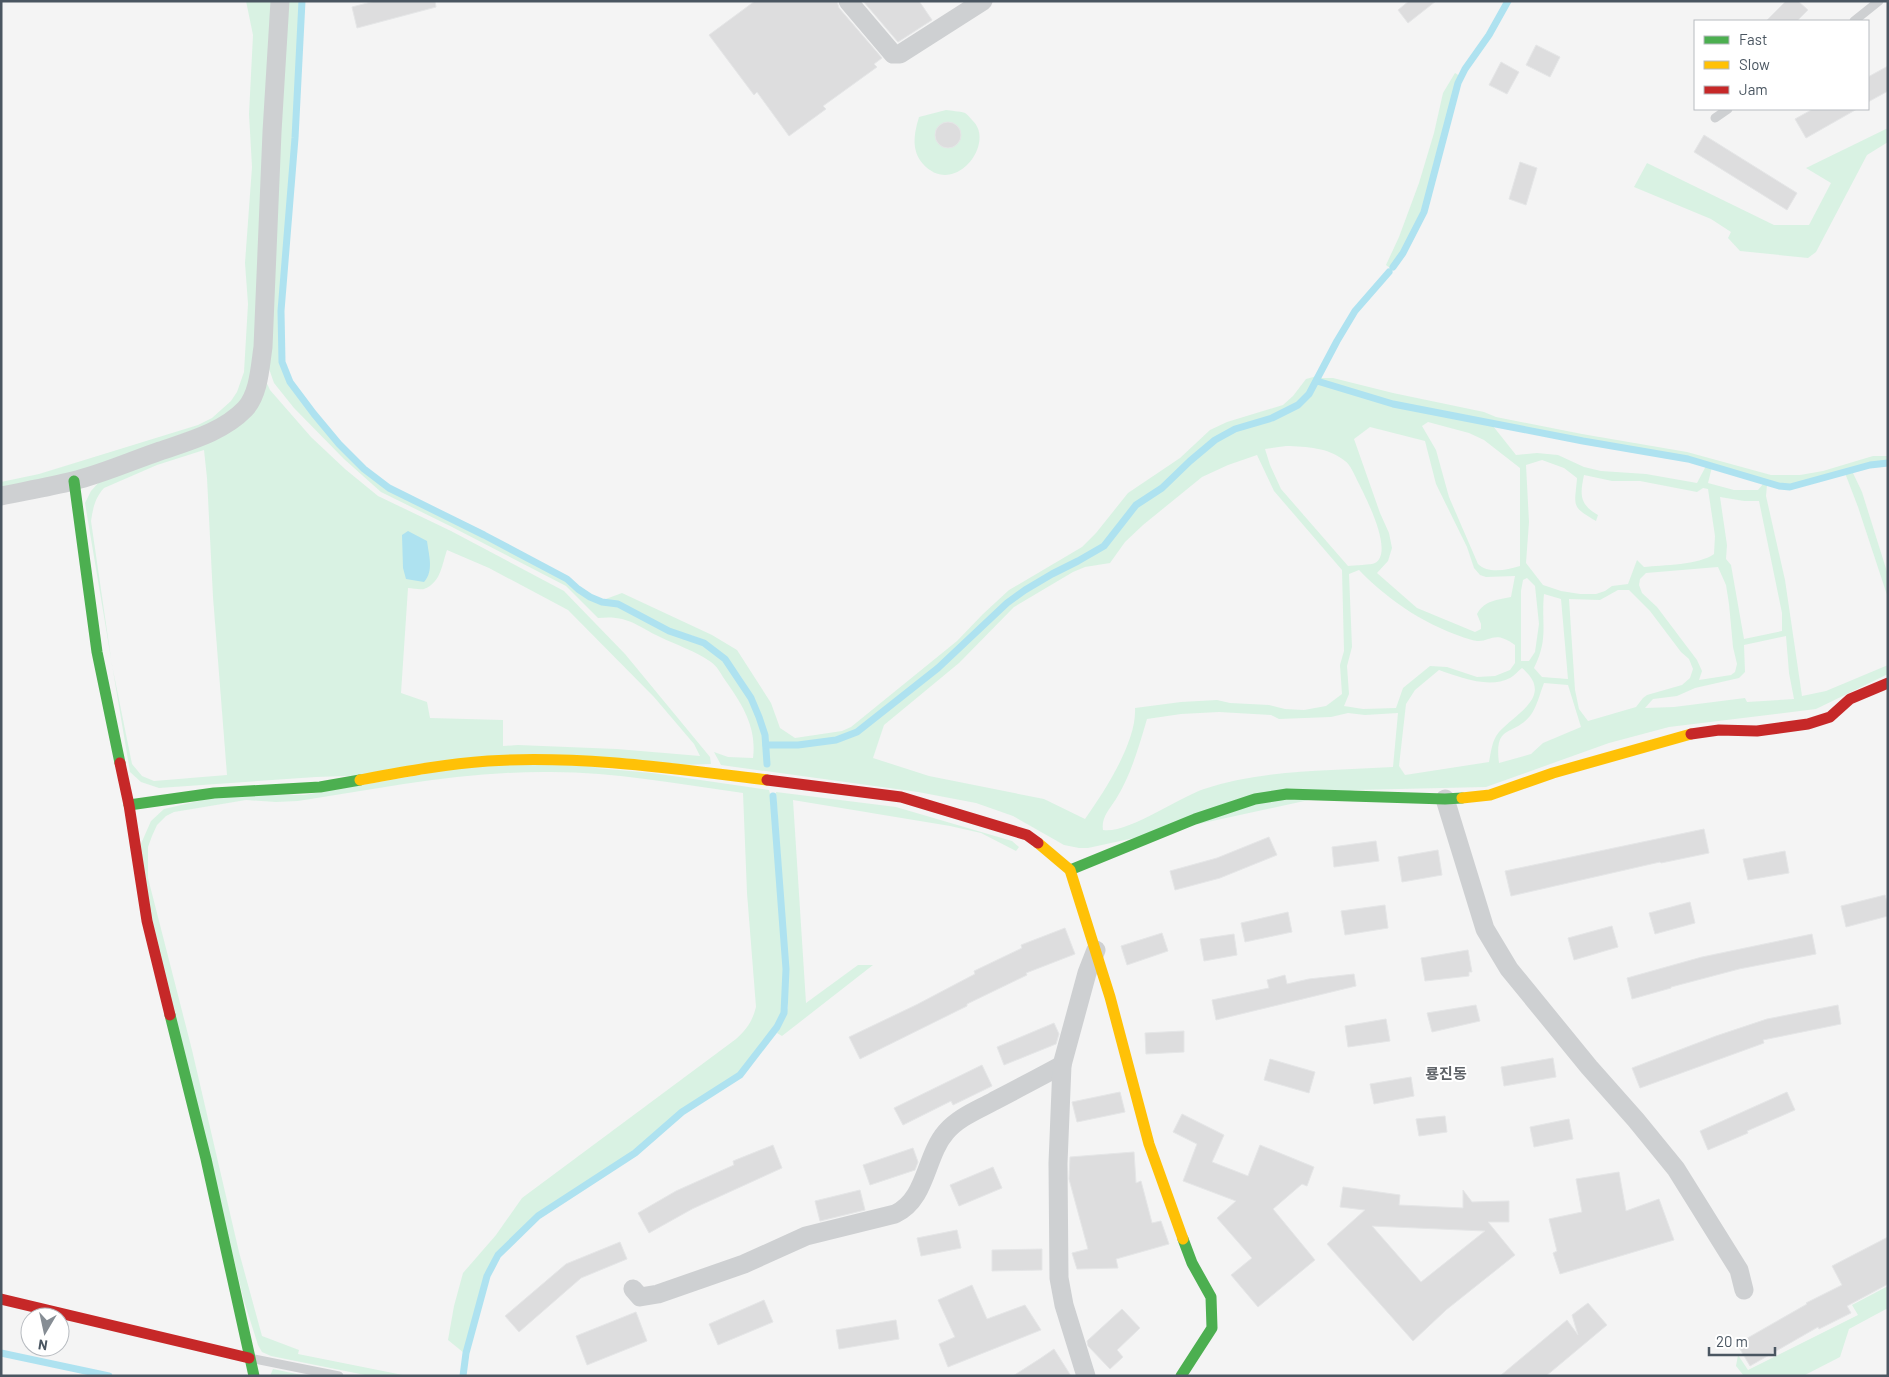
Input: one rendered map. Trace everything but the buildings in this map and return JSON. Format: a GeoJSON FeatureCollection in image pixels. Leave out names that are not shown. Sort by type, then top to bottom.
{"type":"FeatureCollection","features":[{"type":"Feature","properties":{"kind":"street"},"geometry":{"type":"LineString","coordinates":[[1,496],[74,481],[209,434],[233,420],[246,408],[254,393],[260,373],[263,348],[272,132],[280,1]]}},
{"type":"Feature","properties":{"kind":"street"},"geometry":{"type":"LineString","coordinates":[[848,1],[893,54],[900,54],[983,1]]}},
{"type":"Feature","properties":{"kind":"street"},"geometry":{"type":"LineString","coordinates":[[74,481],[96,652],[130,805],[135,851],[147,921],[206,1159],[254,1376]]}},
{"type":"Feature","properties":{"kind":"street"},"geometry":{"type":"LineString","coordinates":[[1070,870],[1195,819],[1255,799],[1287,794],[1445,799],[1490,795],[1553,773],[1686,735],[1719,730],[1757,731],[1808,724],[1830,717],[1850,699],[1888,683]]}},
{"type":"Feature","properties":{"kind":"street"},"geometry":{"type":"LineString","coordinates":[[130,805],[214,793],[320,787],[436,766],[489,762],[558,761],[645,765],[901,797],[1027,834],[1070,870],[1110,998],[1149,1144],[1192,1263],[1211,1297],[1212,1328],[1181,1376]]}},
{"type":"Feature","properties":{"kind":"street"},"geometry":{"type":"LineString","coordinates":[[1445,799],[1486,929],[1510,969],[1676,1168],[1739,1270],[1744,1290]]}},
{"type":"Feature","properties":{"kind":"street"},"geometry":{"type":"LineString","coordinates":[[1086,1376],[1064,1305],[1059,1278],[1058,1163],[1062,1065],[1087,973],[1096,950]]}},
{"type":"Feature","properties":{"kind":"street"},"geometry":{"type":"LineString","coordinates":[[633,1289],[640,1297],[658,1294],[744,1264],[806,1236],[905,1210],[924,1180],[936,1148],[946,1132],[962,1118],[1062,1065]]}},
{"type":"Feature","properties":{"kind":"street"},"geometry":{"type":"LineString","coordinates":[[1,1299],[249,1358]]}},
{"type":"Feature","properties":{"kind":"lane"},"geometry":{"type":"LineString","coordinates":[[1855,20],[1879,1]]}},
{"type":"Feature","properties":{"kind":"lane"},"geometry":{"type":"LineString","coordinates":[[1715,118],[1727,110]]}},
{"type":"Feature","properties":{"kind":"lane"},"geometry":{"type":"LineString","coordinates":[[249,1358],[339,1376]]}},
{"type":"Feature","properties":{"kind":"green space"},"geometry":{"type":"Polygon","coordinates":[[[246,1],[274,1],[257,339],[247,393],[229,417],[71,474],[1,491],[1,482],[39,474],[198,425],[212,418],[231,401],[237,392],[244,372],[248,304],[245,263],[252,167],[249,114],[253,35],[246,1]]]}},
{"type":"Feature","properties":{"kind":"green space"},"geometry":{"type":"Polygon","coordinates":[[[287,1],[301,1],[293,138],[279,311],[280,363],[289,382],[338,445],[363,470],[388,490],[566,580],[577,591],[590,599],[602,604],[618,605],[668,632],[704,645],[723,660],[750,699],[758,718],[763,735],[766,765],[769,764],[767,747],[798,747],[836,742],[858,733],[939,669],[1008,605],[1025,592],[1105,547],[1137,507],[1163,489],[1191,462],[1224,435],[1272,420],[1290,412],[1311,395],[1317,383],[1392,406],[1493,426],[1516,455],[1537,453],[1558,455],[1584,467],[1601,471],[1646,474],[1697,483],[1706,466],[1712,467],[1708,483],[1734,490],[1758,490],[1763,484],[1767,485],[1766,496],[1785,580],[1802,696],[1826,691],[1888,665],[1888,674],[1816,709],[1669,727],[1609,743],[1486,787],[1355,790],[1088,848],[1079,848],[1064,845],[1013,816],[976,803],[918,792],[721,765],[714,752],[728,757],[753,758],[754,747],[747,716],[719,670],[713,664],[699,655],[631,622],[617,618],[598,618],[566,586],[381,492],[344,459],[294,408],[274,383],[267,363],[287,1]],[[1428,422],[1422,426],[1436,450],[1449,497],[1478,564],[1492,570],[1504,570],[1520,566],[1520,468],[1484,440],[1469,433],[1428,422]],[[1370,427],[1354,439],[1389,533],[1392,548],[1388,561],[1377,573],[1417,608],[1475,632],[1481,629],[1477,614],[1480,609],[1492,601],[1511,597],[1515,576],[1486,577],[1480,575],[1474,568],[1467,547],[1436,484],[1425,441],[1370,427]],[[1286,446],[1265,449],[1281,489],[1348,566],[1373,564],[1380,557],[1382,547],[1376,523],[1366,497],[1347,462],[1332,453],[1309,447],[1286,446]],[[1257,455],[1202,477],[1125,542],[1110,563],[1085,567],[1073,572],[1014,607],[959,663],[884,725],[873,758],[929,776],[1044,799],[1085,819],[1110,781],[1125,751],[1131,736],[1135,708],[1181,702],[1217,700],[1304,710],[1326,706],[1342,694],[1340,665],[1344,651],[1342,570],[1274,491],[1257,455]],[[1542,460],[1526,465],[1529,522],[1526,563],[1543,585],[1561,591],[1596,594],[1612,586],[1628,584],[1637,560],[1644,567],[1680,564],[1707,558],[1714,554],[1715,536],[1708,489],[1703,488],[1697,492],[1640,481],[1612,481],[1584,475],[1582,498],[1587,507],[1598,515],[1596,521],[1582,512],[1576,504],[1577,478],[1564,468],[1542,460]],[[1720,497],[1727,545],[1726,559],[1731,565],[1744,639],[1782,631],[1782,613],[1759,501],[1744,501],[1720,497]],[[1718,567],[1646,573],[1640,579],[1639,585],[1642,593],[1657,607],[1697,660],[1702,671],[1699,680],[1731,675],[1735,672],[1737,664],[1733,647],[1726,585],[1718,567]],[[1359,570],[1349,574],[1352,647],[1347,666],[1349,694],[1344,706],[1363,709],[1396,708],[1403,688],[1430,666],[1447,667],[1477,677],[1495,676],[1510,670],[1515,663],[1515,645],[1507,640],[1496,637],[1478,641],[1472,640],[1425,621],[1384,593],[1359,570]],[[1527,578],[1523,580],[1521,591],[1521,661],[1529,661],[1535,652],[1539,624],[1535,586],[1527,578]],[[1618,590],[1600,600],[1569,599],[1575,690],[1579,709],[1588,721],[1636,707],[1647,695],[1682,685],[1690,678],[1693,669],[1689,659],[1681,652],[1650,611],[1629,590],[1618,590]],[[1544,594],[1543,639],[1539,657],[1534,668],[1542,677],[1568,679],[1561,599],[1544,594]],[[1786,636],[1744,645],[1745,672],[1739,678],[1695,688],[1677,696],[1653,699],[1645,708],[1674,707],[1745,698],[1747,702],[1794,699],[1789,673],[1786,636]],[[1522,668],[1510,678],[1493,682],[1474,681],[1439,670],[1415,690],[1406,704],[1399,766],[1405,775],[1489,762],[1492,746],[1499,732],[1522,711],[1534,696],[1535,687],[1531,678],[1522,668]],[[1544,683],[1535,708],[1524,722],[1502,736],[1498,750],[1499,763],[1531,754],[1543,743],[1581,727],[1568,685],[1544,683]],[[1219,712],[1181,714],[1147,719],[1134,760],[1121,790],[1104,818],[1103,830],[1125,827],[1204,789],[1227,782],[1274,774],[1393,767],[1398,713],[1365,715],[1348,713],[1331,717],[1279,719],[1271,715],[1219,712]]]}},
{"type":"Feature","properties":{"kind":"green space"},"geometry":{"type":"Polygon","coordinates":[[[1455,73],[1460,76],[1456,82],[1422,212],[1402,252],[1390,268],[1386,265],[1399,237],[1419,183],[1434,133],[1443,93],[1455,73]]]}},
{"type":"Feature","properties":{"kind":"green space"},"geometry":{"type":"Polygon","coordinates":[[[946,110],[965,113],[979,131],[979,142],[975,154],[968,164],[959,171],[947,175],[935,173],[923,164],[915,147],[919,117],[946,110]]]}},
{"type":"Feature","properties":{"kind":"green space"},"geometry":{"type":"Polygon","coordinates":[[[1888,128],[1888,142],[1867,155],[1816,252],[1808,258],[1740,251],[1728,238],[1731,232],[1711,219],[1634,187],[1647,163],[1774,225],[1809,225],[1831,183],[1806,168],[1888,128]]]}},
{"type":"Feature","properties":{"kind":"green space"},"geometry":{"type":"Polygon","coordinates":[[[263,375],[270,390],[311,437],[345,469],[378,496],[451,531],[564,591],[625,654],[710,757],[711,764],[316,777],[159,788],[141,782],[130,772],[113,668],[132,764],[142,776],[154,781],[227,775],[204,450],[157,465],[104,488],[96,499],[91,521],[111,660],[85,503],[91,491],[99,482],[206,442],[263,375]],[[418,537],[424,582],[427,542],[418,537]],[[447,550],[440,572],[434,582],[424,589],[408,588],[401,693],[427,702],[430,718],[503,720],[503,746],[617,749],[700,756],[694,744],[654,697],[568,610],[489,568],[447,550]]]}},
{"type":"Feature","properties":{"kind":"green space"},"geometry":{"type":"Polygon","coordinates":[[[1317,376],[1308,393],[1289,409],[1234,428],[1214,439],[1189,459],[1161,486],[1135,504],[1103,545],[1078,560],[1051,572],[1024,589],[1007,602],[937,667],[856,731],[835,738],[798,743],[767,743],[765,730],[754,700],[737,672],[716,649],[705,641],[667,627],[627,606],[603,600],[622,593],[712,635],[737,650],[771,703],[780,728],[795,738],[842,731],[851,727],[957,641],[1009,590],[1082,547],[1096,533],[1128,493],[1180,458],[1210,430],[1227,422],[1283,405],[1293,396],[1306,379],[1317,376]]]}},
{"type":"Feature","properties":{"kind":"green space"},"geometry":{"type":"Polygon","coordinates":[[[1320,378],[1333,378],[1484,412],[1496,417],[1687,452],[1771,475],[1800,475],[1823,471],[1873,456],[1888,456],[1888,462],[1870,463],[1790,486],[1764,481],[1688,457],[1584,440],[1393,402],[1319,380],[1320,378]]]}},
{"type":"Feature","properties":{"kind":"green space"},"geometry":{"type":"Polygon","coordinates":[[[1852,471],[1862,492],[1888,575],[1888,598],[1845,473],[1852,471]]]}},
{"type":"Feature","properties":{"kind":"green space"},"geometry":{"type":"Polygon","coordinates":[[[515,767],[596,768],[652,773],[769,790],[783,946],[782,1012],[775,1026],[739,1074],[681,1111],[634,1152],[537,1215],[497,1254],[485,1275],[464,1353],[448,1340],[454,1306],[463,1273],[496,1235],[522,1198],[736,1039],[751,1021],[756,1007],[747,893],[743,793],[599,774],[519,772],[424,781],[298,801],[246,800],[174,812],[166,816],[157,825],[148,847],[148,878],[192,1050],[239,1252],[262,1336],[299,1350],[298,1354],[408,1376],[370,1376],[271,1356],[262,1352],[258,1345],[244,1301],[143,885],[140,868],[140,846],[151,821],[164,809],[211,798],[247,794],[304,795],[431,773],[515,767]]]}},
{"type":"Feature","properties":{"kind":"green space"},"geometry":{"type":"Polygon","coordinates":[[[776,792],[896,807],[1012,841],[1019,847],[1016,851],[981,833],[950,826],[793,800],[806,1003],[858,965],[873,965],[782,1036],[777,1033],[788,1008],[788,970],[776,792]]]}},
{"type":"Feature","properties":{"kind":"green space"},"geometry":{"type":"Polygon","coordinates":[[[1888,1286],[1888,1308],[1849,1329],[1840,1357],[1803,1376],[1744,1376],[1736,1366],[1738,1355],[1748,1370],[1858,1315],[1852,1305],[1888,1286]]]}},
{"type":"Feature","properties":{"kind":"green space"},"geometry":{"type":"Polygon","coordinates":[[[273,1369],[306,1376],[270,1376],[273,1369]]]}},
{"type":"Feature","properties":{"kind":"water"},"geometry":{"type":"Polygon","coordinates":[[[408,531],[427,541],[430,568],[424,582],[406,579],[403,568],[402,535],[408,531]]]}},
{"type":"Feature","properties":{"kind":"waterway"},"geometry":{"type":"LineString","coordinates":[[302,1],[295,138],[281,311],[282,362],[290,382],[339,444],[364,469],[389,488],[567,579],[590,597],[602,602],[618,604],[669,631],[704,643],[725,659],[751,698],[759,717],[765,735],[767,764]]}},
{"type":"Feature","properties":{"kind":"waterway"},"geometry":{"type":"LineString","coordinates":[[1393,267],[1403,253],[1424,212],[1458,83],[1508,1]]}},
{"type":"Feature","properties":{"kind":"waterway"},"geometry":{"type":"LineString","coordinates":[[766,745],[798,745],[836,740],[857,732],[938,668],[1007,603],[1052,574],[1104,546],[1136,505],[1162,488],[1215,440],[1235,429],[1272,418],[1298,405],[1309,394],[1355,311],[1389,272]]}},
{"type":"Feature","properties":{"kind":"waterway"},"geometry":{"type":"LineString","coordinates":[[1317,381],[1393,404],[1583,441],[1688,459],[1779,486],[1790,487],[1870,465],[1888,463]]}},
{"type":"Feature","properties":{"kind":"waterway"},"geometry":{"type":"LineString","coordinates":[[463,1376],[466,1353],[487,1276],[498,1255],[538,1216],[635,1153],[682,1112],[740,1075],[777,1027],[784,1013],[786,969],[773,796]]}},
{"type":"Feature","properties":{"kind":"waterway"},"geometry":{"type":"LineString","coordinates":[[1,1353],[109,1376]]}},
{"type":"Feature","properties":{"kind":"traffic: fast"},"geometry":{"type":"LineString","coordinates":[[74,481],[97,652],[120,763]]}},
{"type":"Feature","properties":{"kind":"traffic: fast"},"geometry":{"type":"LineString","coordinates":[[129,805],[214,793],[320,787],[360,780]]}},
{"type":"Feature","properties":{"kind":"traffic: fast"},"geometry":{"type":"LineString","coordinates":[[1070,870],[1195,819],[1255,799],[1287,794],[1462,798]]}},
{"type":"Feature","properties":{"kind":"traffic: fast"},"geometry":{"type":"LineString","coordinates":[[170,1015],[206,1159],[254,1376]]}},
{"type":"Feature","properties":{"kind":"traffic: fast"},"geometry":{"type":"LineString","coordinates":[[1181,1376],[1212,1328],[1211,1297],[1192,1263],[1183,1239]]}},
{"type":"Feature","properties":{"kind":"traffic: slow"},"geometry":{"type":"LineString","coordinates":[[1462,798],[1490,795],[1553,773],[1691,734]]}},
{"type":"Feature","properties":{"kind":"traffic: slow"},"geometry":{"type":"LineString","coordinates":[[360,780],[456,764],[523,760],[593,761],[767,780]]}},
{"type":"Feature","properties":{"kind":"traffic: slow"},"geometry":{"type":"LineString","coordinates":[[1038,843],[1070,870],[1110,997],[1149,1144],[1183,1239]]}},
{"type":"Feature","properties":{"kind":"traffic: jam"},"geometry":{"type":"LineString","coordinates":[[1691,734],[1719,730],[1757,731],[1808,724],[1830,717],[1850,699],[1888,683]]}},
{"type":"Feature","properties":{"kind":"traffic: jam"},"geometry":{"type":"LineString","coordinates":[[120,763],[129,805],[147,921],[170,1015]]}},
{"type":"Feature","properties":{"kind":"traffic: jam"},"geometry":{"type":"LineString","coordinates":[[767,780],[901,797],[1027,835],[1038,843]]}},
{"type":"Feature","properties":{"kind":"traffic: jam"},"geometry":{"type":"LineString","coordinates":[[1,1299],[249,1358]]}},
{"type":"Feature","properties":{"kind":"district","name":"룡진동"},"geometry":{"type":"Point","coordinates":[1446,1074]}}]}
